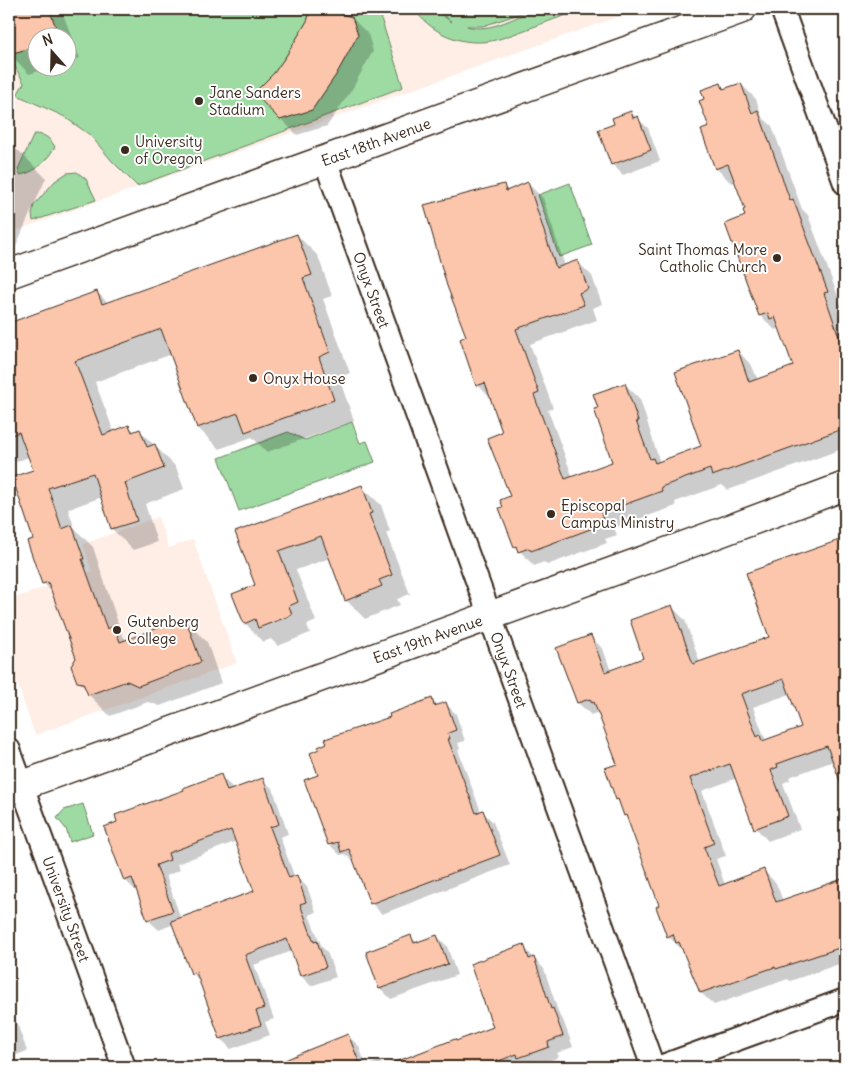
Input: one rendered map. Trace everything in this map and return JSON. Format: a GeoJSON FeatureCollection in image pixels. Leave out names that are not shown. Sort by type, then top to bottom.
{"type":"FeatureCollection","features":[{"type":"Feature","properties":{"kind":"street","name":"East 18th Avenue"},"geometry":{"type":"LineString","coordinates":[[9,274],[742,9]]}},
{"type":"Feature","properties":{"kind":"street"},"geometry":{"type":"LineString","coordinates":[[782,9],[845,183]]}},
{"type":"Feature","properties":{"kind":"street","name":"Onyx Street"},"geometry":{"type":"LineString","coordinates":[[325,160],[653,1067]]}},
{"type":"Feature","properties":{"kind":"street","name":"East 19th Avenue"},"geometry":{"type":"LineString","coordinates":[[15,788],[845,486]]}},
{"type":"Feature","properties":{"kind":"street","name":"University Street"},"geometry":{"type":"LineString","coordinates":[[9,750],[15,788],[124,1067]]}},
{"type":"Feature","properties":{"kind":"street"},"geometry":{"type":"LineString","coordinates":[[660,1067],[845,1000]]}},
{"type":"Feature","properties":{"kind":"shaded area","name":"Jane Sanders Stadium"},"geometry":{"type":"Polygon","coordinates":[[[9,9],[640,9],[9,233],[9,9]]]}},
{"type":"Feature","properties":{"kind":"shaded area","name":"Gutenberg College"},"geometry":{"type":"Polygon","coordinates":[[[158,517],[169,548],[193,539],[237,663],[35,735],[9,660],[9,600],[92,571],[83,544],[158,517]]]}},
{"type":"Feature","properties":{"kind":"green space"},"geometry":{"type":"Polygon","coordinates":[[[544,8],[583,9],[503,38],[492,41],[470,42],[443,34],[427,23],[414,9],[433,9],[452,22],[436,9],[534,9],[483,26],[467,26],[485,28],[544,8]]]}},
{"type":"Feature","properties":{"kind":"green space","name":"Jane Sanders Stadium"},"geometry":{"type":"Polygon","coordinates":[[[9,9],[378,9],[403,87],[137,186],[90,135],[63,116],[17,95],[24,83],[9,56],[9,9]]]}},
{"type":"Feature","properties":{"kind":"green space"},"geometry":{"type":"Polygon","coordinates":[[[34,134],[47,137],[55,147],[40,165],[26,174],[20,175],[18,169],[34,134]]]}},
{"type":"Feature","properties":{"kind":"green space"},"geometry":{"type":"Polygon","coordinates":[[[77,172],[86,179],[96,200],[33,221],[34,205],[55,181],[67,173],[77,172]]]}},
{"type":"Feature","properties":{"kind":"green space"},"geometry":{"type":"Polygon","coordinates":[[[570,183],[592,245],[559,257],[538,195],[570,183]]]}},
{"type":"Feature","properties":{"kind":"green space"},"geometry":{"type":"Polygon","coordinates":[[[352,422],[360,443],[367,441],[375,462],[239,511],[219,458],[288,432],[305,440],[352,422]]]}},
{"type":"Feature","properties":{"kind":"green space"},"geometry":{"type":"Polygon","coordinates":[[[83,804],[93,834],[70,842],[66,829],[57,818],[64,810],[83,804]]]}},
{"type":"Feature","properties":{"kind":"building"},"geometry":{"type":"Polygon","coordinates":[[[9,9],[49,9],[56,28],[28,28],[28,49],[9,54],[9,9]]]}},
{"type":"Feature","properties":{"kind":"building"},"geometry":{"type":"Polygon","coordinates":[[[311,9],[325,9],[352,17],[358,35],[336,75],[312,110],[280,120],[254,93],[274,73],[286,56],[307,21],[311,9]]]}},
{"type":"Feature","properties":{"kind":"building"},"geometry":{"type":"Polygon","coordinates":[[[721,83],[723,89],[741,83],[752,113],[758,110],[790,200],[793,199],[828,292],[824,293],[845,354],[845,428],[712,476],[710,469],[661,487],[662,491],[601,513],[603,520],[592,524],[593,528],[531,551],[529,548],[518,552],[516,546],[514,547],[499,508],[503,507],[500,500],[510,496],[487,438],[502,432],[485,383],[476,386],[460,339],[466,336],[447,286],[424,205],[504,184],[506,191],[528,182],[556,268],[578,260],[588,289],[579,293],[584,305],[516,329],[539,393],[534,395],[565,479],[612,462],[594,409],[598,408],[593,394],[625,383],[650,459],[653,458],[655,463],[701,446],[675,372],[738,350],[749,382],[793,366],[775,317],[770,319],[768,313],[759,316],[725,224],[745,216],[743,210],[745,209],[728,164],[715,169],[701,130],[709,127],[699,101],[704,99],[701,90],[721,83]]]}},
{"type":"Feature","properties":{"kind":"building"},"geometry":{"type":"Polygon","coordinates":[[[631,111],[633,118],[638,116],[651,150],[611,165],[598,130],[614,124],[612,118],[631,111]]]}},
{"type":"Feature","properties":{"kind":"building"},"geometry":{"type":"Polygon","coordinates":[[[297,234],[312,275],[303,278],[330,352],[319,357],[334,400],[245,432],[238,413],[197,428],[161,329],[75,361],[103,435],[129,425],[132,432],[140,429],[147,447],[155,444],[164,468],[125,483],[137,521],[111,529],[93,473],[48,488],[62,529],[72,525],[107,629],[114,626],[120,642],[180,620],[180,622],[186,620],[201,662],[138,686],[127,681],[88,695],[83,683],[77,682],[71,666],[76,658],[48,582],[42,584],[27,541],[33,539],[12,477],[33,470],[19,432],[9,436],[9,323],[97,291],[102,304],[297,234]]]}},
{"type":"Feature","properties":{"kind":"building"},"geometry":{"type":"Polygon","coordinates":[[[362,485],[372,513],[369,514],[392,575],[379,580],[382,586],[345,601],[321,536],[279,551],[298,602],[289,606],[292,615],[258,628],[255,619],[244,624],[232,594],[255,585],[235,532],[362,485]]]}},
{"type":"Feature","properties":{"kind":"building"},"geometry":{"type":"Polygon","coordinates":[[[845,538],[845,789],[843,789],[827,746],[777,764],[778,767],[771,770],[788,816],[754,829],[730,764],[690,778],[714,843],[704,847],[719,886],[764,869],[776,902],[845,878],[845,946],[776,969],[775,967],[700,993],[679,942],[676,943],[673,934],[667,937],[656,907],[659,905],[626,815],[624,816],[618,799],[616,800],[605,768],[617,764],[594,702],[592,703],[590,699],[577,703],[556,648],[591,635],[605,672],[643,658],[630,620],[672,605],[693,664],[769,637],[746,573],[845,538]],[[784,679],[741,694],[757,737],[760,735],[762,741],[801,727],[784,679]]]}},
{"type":"Feature","properties":{"kind":"building"},"geometry":{"type":"Polygon","coordinates":[[[432,698],[434,706],[446,702],[456,730],[448,733],[450,739],[448,739],[476,813],[483,810],[500,855],[370,904],[349,849],[341,852],[338,842],[328,845],[304,780],[318,775],[310,753],[327,743],[325,739],[390,717],[389,714],[432,698]]]}},
{"type":"Feature","properties":{"kind":"building"},"geometry":{"type":"Polygon","coordinates":[[[221,774],[227,791],[263,778],[279,824],[270,827],[289,878],[297,875],[306,902],[300,904],[314,942],[317,941],[326,967],[300,976],[287,939],[245,955],[264,1008],[256,1011],[261,1025],[220,1039],[196,972],[191,974],[171,921],[254,891],[231,830],[168,853],[170,860],[156,865],[173,911],[147,920],[132,878],[124,881],[104,827],[117,822],[115,815],[184,790],[183,788],[221,774]]]}},
{"type":"Feature","properties":{"kind":"building"},"geometry":{"type":"Polygon","coordinates":[[[411,935],[414,943],[437,935],[448,964],[379,989],[366,952],[411,935]]]}},
{"type":"Feature","properties":{"kind":"building"},"geometry":{"type":"Polygon","coordinates":[[[524,944],[529,959],[534,957],[551,1009],[553,1008],[563,1036],[548,1042],[549,1047],[518,1058],[517,1054],[483,1067],[385,1066],[455,1039],[456,1041],[493,1027],[470,964],[524,944]]]}},
{"type":"Feature","properties":{"kind":"building"},"geometry":{"type":"Polygon","coordinates":[[[348,1034],[361,1067],[269,1067],[308,1050],[348,1034]]]}},
{"type":"Feature","properties":{"kind":"place","name":"Jane Sanders Stadium"},"geometry":{"type":"Point","coordinates":[199,101]}},
{"type":"Feature","properties":{"kind":"place","name":"University of Oregon"},"geometry":{"type":"Point","coordinates":[125,150]}},
{"type":"Feature","properties":{"kind":"place","name":"Saint Thomas More Catholic Church"},"geometry":{"type":"Point","coordinates":[777,258]}},
{"type":"Feature","properties":{"kind":"place","name":"Onyx House"},"geometry":{"type":"Point","coordinates":[253,378]}},
{"type":"Feature","properties":{"kind":"place","name":"Episcopal Campus Ministry"},"geometry":{"type":"Point","coordinates":[551,514]}},
{"type":"Feature","properties":{"kind":"place","name":"Gutenberg College"},"geometry":{"type":"Point","coordinates":[117,630]}}]}
